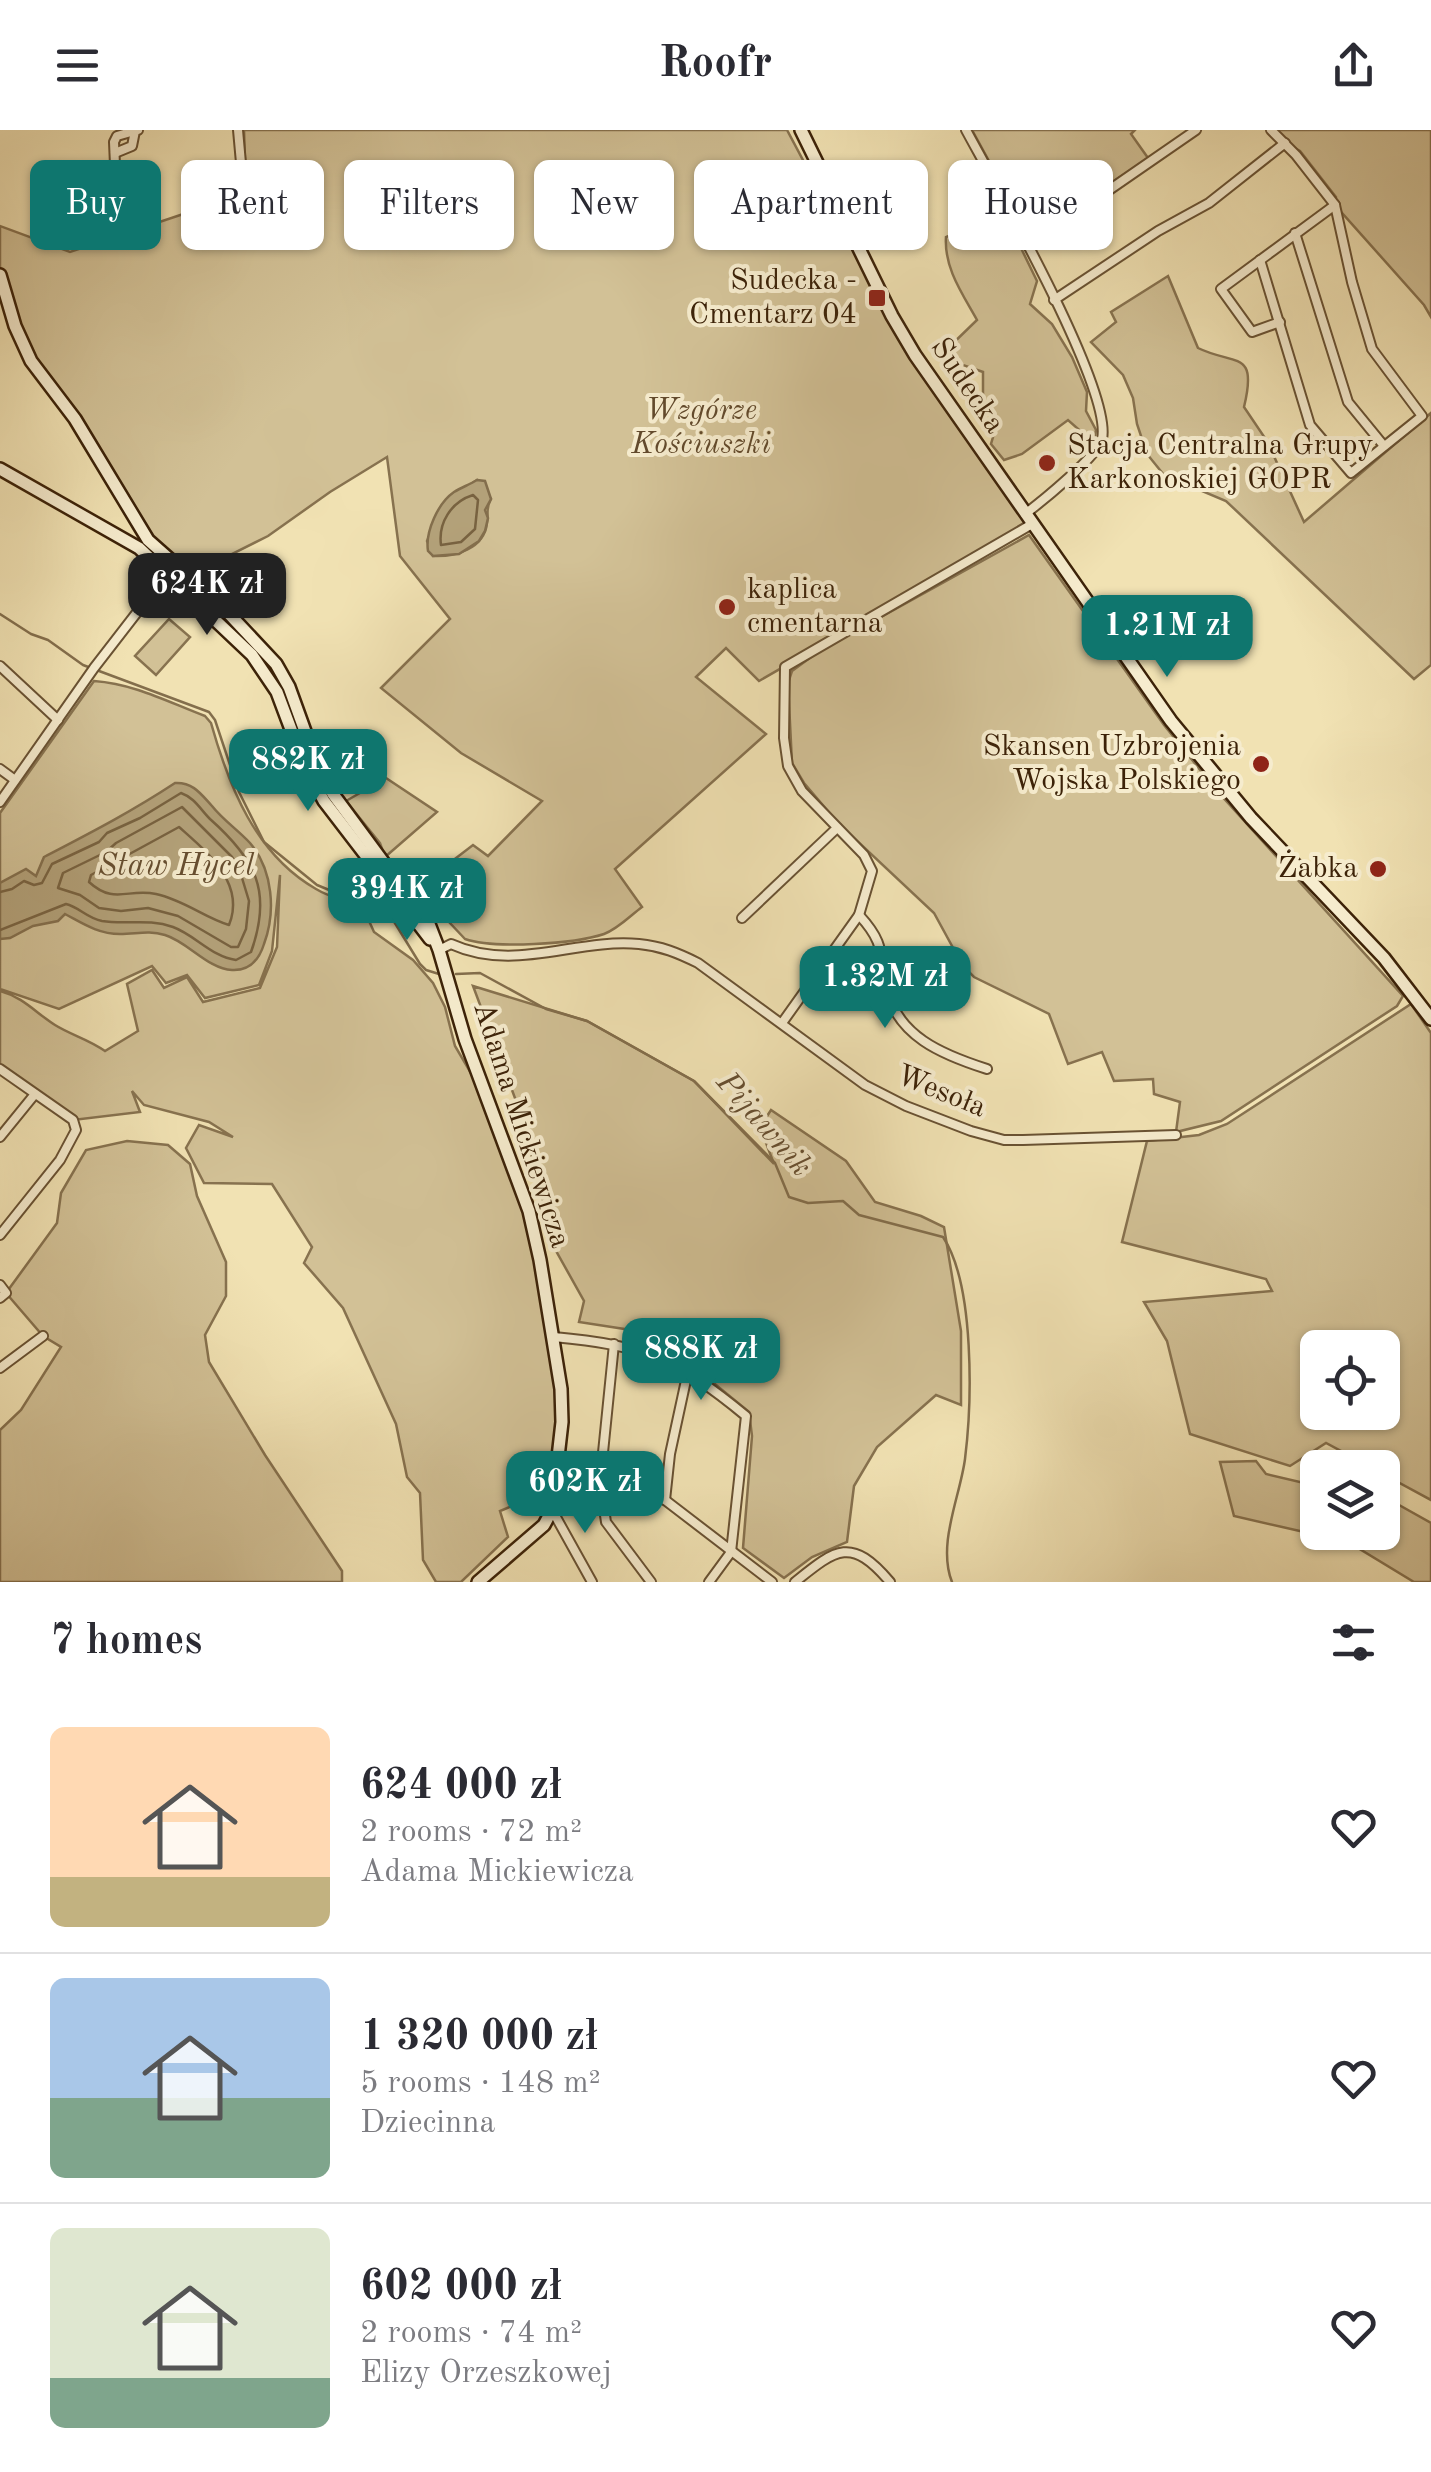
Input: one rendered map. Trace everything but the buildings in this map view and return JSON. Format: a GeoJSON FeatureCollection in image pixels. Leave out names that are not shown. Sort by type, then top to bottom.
{"type":"FeatureCollection","features":[{"type":"Feature","properties":{"kind":"street"},"geometry":{"type":"LineString","coordinates":[[115,160],[114,138],[137,130]]}},
{"type":"Feature","properties":{"kind":"street"},"geometry":{"type":"LineString","coordinates":[[115,152],[132,146],[137,130]]}},
{"type":"Feature","properties":{"kind":"street"},"geometry":{"type":"LineString","coordinates":[[238,130],[241,160]]}},
{"type":"Feature","properties":{"kind":"street","name":"Sudecka"},"geometry":{"type":"LineString","coordinates":[[801,130],[892,316],[940,392],[1171,721],[1226,790],[1384,958],[1431,1019]]}},
{"type":"Feature","properties":{"kind":"street"},"geometry":{"type":"LineString","coordinates":[[966,130],[982,160]]}},
{"type":"Feature","properties":{"kind":"street"},"geometry":{"type":"LineString","coordinates":[[1113,187],[1196,130]]}},
{"type":"Feature","properties":{"kind":"street"},"geometry":{"type":"LineString","coordinates":[[1260,260],[1310,425],[1350,473],[1422,416],[1372,349],[1334,205],[1271,130]]}},
{"type":"Feature","properties":{"kind":"street"},"geometry":{"type":"LineString","coordinates":[[1054,300],[1158,230],[1209,203],[1284,144]]}},
{"type":"Feature","properties":{"kind":"street"},"geometry":{"type":"LineString","coordinates":[[1280,322],[1252,332],[1221,288],[1334,205]]}},
{"type":"Feature","properties":{"kind":"street"},"geometry":{"type":"LineString","coordinates":[[1295,233],[1348,402],[1384,446]]}},
{"type":"Feature","properties":{"kind":"street"},"geometry":{"type":"LineString","coordinates":[[782,1023],[860,915],[872,878],[872,864],[802,790],[788,766],[784,738],[785,667],[1028,519],[1093,455],[1102,438],[1100,410],[1077,348],[1030,250]]}},
{"type":"Feature","properties":{"kind":"street"},"geometry":{"type":"LineString","coordinates":[[0,276],[15,326],[32,360],[75,419],[144,544]]}},
{"type":"Feature","properties":{"kind":"street"},"geometry":{"type":"LineString","coordinates":[[0,470],[144,544]]}},
{"type":"Feature","properties":{"kind":"street","name":"Adama Mickiewicza"},"geometry":{"type":"LineString","coordinates":[[144,544],[218,602],[276,664],[333,794],[428,924],[439,950],[465,1038],[529,1212],[554,1337],[562,1407],[552,1510]]}},
{"type":"Feature","properties":{"kind":"street"},"geometry":{"type":"LineString","coordinates":[[0,802],[93,669],[171,568]]}},
{"type":"Feature","properties":{"kind":"street"},"geometry":{"type":"LineString","coordinates":[[0,666],[58,720]]}},
{"type":"Feature","properties":{"kind":"street"},"geometry":{"type":"LineString","coordinates":[[0,769],[15,780]]}},
{"type":"Feature","properties":{"kind":"street"},"geometry":{"type":"LineString","coordinates":[[742,918],[837,828]]}},
{"type":"Feature","properties":{"kind":"street"},"geometry":{"type":"LineString","coordinates":[[860,915],[882,948],[890,1002],[908,1030],[940,1050],[987,1069]]}},
{"type":"Feature","properties":{"kind":"street","name":"Wesoła"},"geometry":{"type":"LineString","coordinates":[[439,950],[451,944],[490,956],[525,956],[634,943],[667,948],[698,962],[865,1085],[971,1131],[1004,1140],[1176,1135]]}},
{"type":"Feature","properties":{"kind":"street"},"geometry":{"type":"LineString","coordinates":[[0,1069],[73,1120],[76,1130],[60,1160],[0,1235]]}},
{"type":"Feature","properties":{"kind":"street"},"geometry":{"type":"LineString","coordinates":[[0,1137],[35,1094]]}},
{"type":"Feature","properties":{"kind":"street"},"geometry":{"type":"LineString","coordinates":[[0,1368],[42,1336]]}},
{"type":"Feature","properties":{"kind":"street"},"geometry":{"type":"LineString","coordinates":[[554,1337],[614,1344],[664,1359],[688,1372],[746,1416],[732,1552],[709,1582]]}},
{"type":"Feature","properties":{"kind":"street"},"geometry":{"type":"LineString","coordinates":[[614,1344],[600,1482],[606,1522],[651,1582]]}},
{"type":"Feature","properties":{"kind":"street"},"geometry":{"type":"LineString","coordinates":[[665,1500],[670,1454],[688,1372]]}},
{"type":"Feature","properties":{"kind":"street"},"geometry":{"type":"LineString","coordinates":[[557,1478],[629,1487],[665,1500],[772,1582]]}},
{"type":"Feature","properties":{"kind":"street"},"geometry":{"type":"LineString","coordinates":[[478,1582],[544,1525],[552,1510]]}},
{"type":"Feature","properties":{"kind":"street"},"geometry":{"type":"LineString","coordinates":[[552,1510],[592,1582]]}},
{"type":"Feature","properties":{"kind":"street"},"geometry":{"type":"LineString","coordinates":[[795,1582],[832,1552],[850,1551],[871,1560],[890,1582]]}},
{"type":"Feature","properties":{"kind":"green space","name":"Wzgórze Kościuszki"},"geometry":{"type":"Polygon","coordinates":[[[244,130],[787,130],[803,160],[694,160],[694,250],[860,250],[892,316],[1032,524],[759,681],[726,648],[696,677],[766,734],[615,869],[642,907],[614,929],[591,937],[514,944],[465,939],[417,888],[473,845],[488,856],[542,801],[461,753],[381,688],[450,619],[400,556],[387,457],[268,536],[194,573],[183,572],[155,541],[31,361],[0,275],[0,226],[30,237],[30,250],[161,250],[161,221],[181,215],[181,250],[324,250],[324,160],[245,160],[244,130]],[[477,480],[449,499],[427,541],[433,556],[459,553],[474,545],[485,532],[491,499],[477,480]]]}},
{"type":"Feature","properties":{"kind":"green space"},"geometry":{"type":"Polygon","coordinates":[[[972,130],[1135,130],[1131,134],[1148,158],[1113,182],[1113,160],[988,160],[972,130]]]}},
{"type":"Feature","properties":{"kind":"green space"},"geometry":{"type":"Polygon","coordinates":[[[1271,130],[1431,130],[1431,317],[1335,205],[1336,197],[1300,151],[1271,130]]]}},
{"type":"Feature","properties":{"kind":"green space"},"geometry":{"type":"Polygon","coordinates":[[[946,237],[948,250],[1022,250],[1037,281],[1030,304],[1052,324],[1072,357],[1087,392],[1086,411],[1096,430],[1094,443],[1068,420],[1022,454],[1004,460],[991,444],[998,420],[983,401],[983,372],[954,362],[943,353],[977,320],[951,270],[946,237]]]}},
{"type":"Feature","properties":{"kind":"green space"},"geometry":{"type":"Polygon","coordinates":[[[1168,276],[1198,348],[1233,359],[1245,368],[1248,389],[1244,407],[1267,441],[1304,522],[1431,413],[1431,665],[1414,679],[1226,501],[1164,475],[1147,454],[1123,375],[1091,342],[1116,322],[1111,312],[1168,276]]]}},
{"type":"Feature","properties":{"kind":"green space"},"geometry":{"type":"Polygon","coordinates":[[[1029,535],[1164,725],[1218,792],[1403,996],[1397,1006],[1221,1121],[1176,1132],[1180,1102],[1154,1094],[1153,1079],[1114,1081],[1102,1052],[1068,1064],[1049,1014],[974,977],[963,966],[934,913],[839,824],[792,763],[788,683],[792,671],[818,652],[1029,535]]]}},
{"type":"Feature","properties":{"kind":"green space"},"geometry":{"type":"Polygon","coordinates":[[[169,619],[190,637],[156,675],[135,656],[169,619]]]}},
{"type":"Feature","properties":{"kind":"green space"},"geometry":{"type":"Polygon","coordinates":[[[94,681],[137,690],[205,716],[211,723],[236,795],[277,858],[322,892],[368,906],[365,912],[374,932],[413,960],[433,983],[445,1007],[455,1046],[495,1114],[516,1172],[561,1389],[557,1478],[528,1486],[531,1498],[500,1511],[508,1537],[461,1582],[436,1582],[423,1560],[420,1493],[407,1477],[396,1424],[343,1308],[304,1263],[312,1247],[272,1184],[204,1183],[186,1148],[199,1125],[233,1137],[209,1122],[144,1105],[132,1091],[140,1112],[73,1120],[0,1069],[0,991],[105,1051],[138,1031],[127,984],[152,970],[164,988],[187,977],[203,1002],[260,988],[277,947],[280,875],[272,951],[259,985],[205,998],[187,975],[166,983],[152,966],[59,1009],[0,989],[0,813],[94,681]]]}},
{"type":"Feature","properties":{"kind":"green space"},"geometry":{"type":"Polygon","coordinates":[[[386,778],[437,812],[385,857],[380,843],[346,801],[386,778]]]}},
{"type":"Feature","properties":{"kind":"green space"},"geometry":{"type":"Polygon","coordinates":[[[473,986],[587,1021],[694,1081],[774,1164],[760,1127],[771,1110],[846,1161],[875,1202],[944,1227],[961,1331],[961,1405],[936,1395],[877,1447],[854,1486],[847,1542],[812,1557],[784,1578],[743,1548],[752,1436],[749,1412],[699,1371],[631,1330],[579,1322],[584,1301],[555,1249],[521,1114],[473,986]]]}},
{"type":"Feature","properties":{"kind":"green space"},"geometry":{"type":"Polygon","coordinates":[[[1411,1004],[1431,1033],[1431,1500],[1400,1483],[1400,1450],[1339,1450],[1326,1443],[1315,1450],[1300,1450],[1300,1460],[1290,1466],[1190,1434],[1167,1341],[1144,1302],[1272,1291],[1266,1279],[1122,1242],[1147,1141],[1199,1135],[1227,1124],[1411,1004]]]}},
{"type":"Feature","properties":{"kind":"green space"},"geometry":{"type":"Polygon","coordinates":[[[127,1141],[168,1145],[190,1164],[197,1196],[226,1262],[226,1296],[205,1335],[209,1362],[342,1571],[342,1582],[0,1582],[0,1430],[21,1410],[61,1347],[43,1336],[6,1293],[57,1223],[61,1193],[86,1150],[127,1141]]]}},
{"type":"Feature","properties":{"kind":"green space"},"geometry":{"type":"Polygon","coordinates":[[[1256,1461],[1266,1474],[1300,1482],[1300,1531],[1234,1516],[1220,1462],[1256,1461]]]}},
{"type":"Feature","properties":{"kind":"green space"},"geometry":{"type":"Polygon","coordinates":[[[1400,1506],[1431,1523],[1431,1582],[1414,1582],[1361,1550],[1400,1550],[1400,1506]]]}},
{"type":"Feature","properties":{"kind":"water"},"geometry":{"type":"Polygon","coordinates":[[[477,480],[485,481],[491,499],[485,510],[485,531],[479,541],[459,554],[433,556],[428,543],[438,510],[454,492],[477,480]]]}},
{"type":"Feature","properties":{"kind":"water","name":"Staw Hycel"},"geometry":{"type":"Polygon","coordinates":[[[175,783],[187,784],[200,793],[250,843],[264,866],[270,892],[270,919],[262,950],[253,963],[238,970],[223,968],[165,935],[105,932],[65,914],[58,921],[0,939],[0,883],[26,869],[36,876],[44,857],[175,783]]]}},
{"type":"Feature","properties":{"kind":"waterway","name":"Pijawnik"},"geometry":{"type":"LineString","coordinates":[[0,614],[83,665],[209,712],[239,792],[264,842],[317,885],[390,915],[420,964],[439,974]]}},
{"type":"Feature","properties":{"kind":"waterway","name":"Pijawnik"},"geometry":{"type":"LineString","coordinates":[[456,974],[480,973],[546,1009],[587,1021],[694,1081],[775,1163],[789,1197],[808,1203],[843,1201],[859,1215],[943,1237],[961,1284],[970,1377],[965,1459],[948,1536],[952,1582]]}},
{"type":"Feature","properties":{"kind":"place","name":"Sudecka - Cmentarz 04"},"geometry":{"type":"Point","coordinates":[877,298]}},
{"type":"Feature","properties":{"kind":"place","name":"Stacja Centralna Grupy Karkonoskiej GOPR"},"geometry":{"type":"Point","coordinates":[1047,463]}},
{"type":"Feature","properties":{"kind":"place","name":"kaplica cmentarna"},"geometry":{"type":"Point","coordinates":[727,607]}},
{"type":"Feature","properties":{"kind":"place","name":"Skansen Uzbrojenia Wojska Polskiego"},"geometry":{"type":"Point","coordinates":[1261,764]}},
{"type":"Feature","properties":{"kind":"place","name":"Żabka"},"geometry":{"type":"Point","coordinates":[1378,869]}}]}
